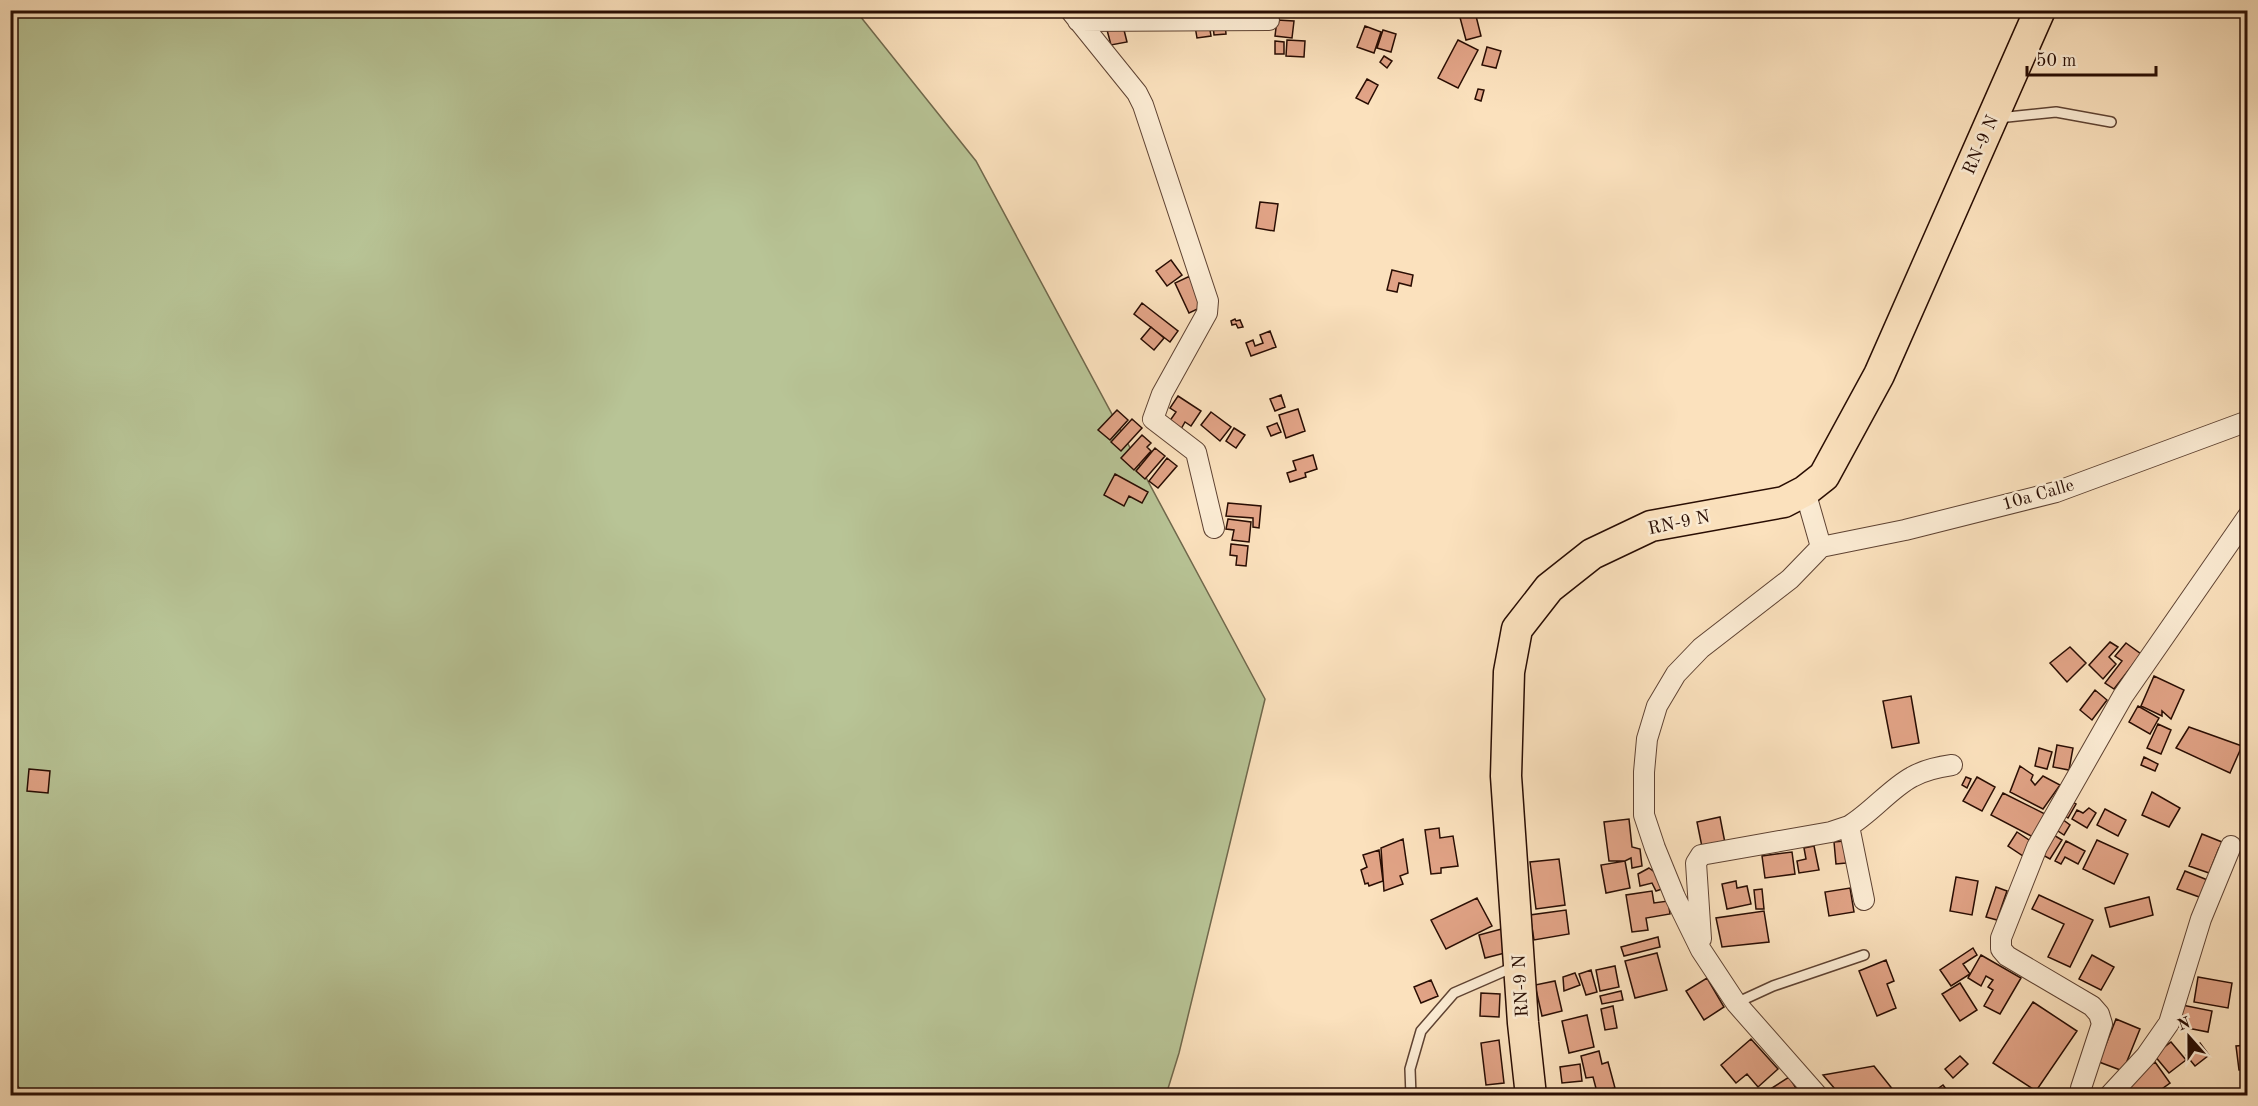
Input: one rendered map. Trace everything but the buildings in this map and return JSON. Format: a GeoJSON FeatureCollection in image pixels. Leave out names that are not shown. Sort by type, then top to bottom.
{"type":"FeatureCollection","features":[{"type":"Feature","properties":{"kind":"main road","name":"RN-9 N"},"geometry":{"type":"LineString","coordinates":[[1531,1095],[1523,1023],[1521,964],[1506,776],[1509,672],[1517,628],[1550,588],[1592,554],[1651,526],[1784,502],[1805,491],[1824,476],[1879,375],[2040,10]]}},
{"type":"Feature","properties":{"kind":"street"},"geometry":{"type":"LineString","coordinates":[[1074,16],[1269,20]]}},
{"type":"Feature","properties":{"kind":"street"},"geometry":{"type":"LineString","coordinates":[[1074,16],[1137,93],[1143,105],[1208,300],[1207,313],[1162,394],[1153,419],[1196,452],[1214,528]]}},
{"type":"Feature","properties":{"kind":"street","name":"10a Calle"},"geometry":{"type":"LineString","coordinates":[[1821,548],[1905,530],[2056,492],[2247,421]]}},
{"type":"Feature","properties":{"kind":"street"},"geometry":{"type":"LineString","coordinates":[[1805,491],[1821,548],[1790,579],[1701,648],[1676,674],[1658,706],[1647,739],[1644,815],[1654,848],[1701,950],[1736,1003],[1818,1095]]}},
{"type":"Feature","properties":{"kind":"street"},"geometry":{"type":"LineString","coordinates":[[2081,1095],[2102,1024],[2099,1014],[2092,1006],[2007,956],[2001,949],[2001,938],[2037,847],[2122,696],[2247,516]]}},
{"type":"Feature","properties":{"kind":"street"},"geometry":{"type":"LineString","coordinates":[[1701,950],[1696,863],[1701,855],[1831,832],[1850,826],[1863,818],[1910,777],[1931,768],[1952,765]]}},
{"type":"Feature","properties":{"kind":"street"},"geometry":{"type":"LineString","coordinates":[[1850,826],[1864,900]]}},
{"type":"Feature","properties":{"kind":"street"},"geometry":{"type":"LineString","coordinates":[[2109,1095],[2146,1056],[2169,1023],[2201,919],[2231,846]]}},
{"type":"Feature","properties":{"kind":"lane"},"geometry":{"type":"LineString","coordinates":[[1992,119],[2056,112],[2111,122]]}},
{"type":"Feature","properties":{"kind":"lane"},"geometry":{"type":"LineString","coordinates":[[1736,1003],[1773,986],[1864,955]]}},
{"type":"Feature","properties":{"kind":"lane"},"geometry":{"type":"LineString","coordinates":[[1411,1095],[1410,1069],[1421,1031],[1454,993],[1521,964]]}},
{"type":"Feature","properties":{"kind":"green space"},"geometry":{"type":"Polygon","coordinates":[[[10,11],[856,11],[976,161],[1265,699],[1179,1053],[1166,1095],[11,1095],[10,11]]]}}]}
